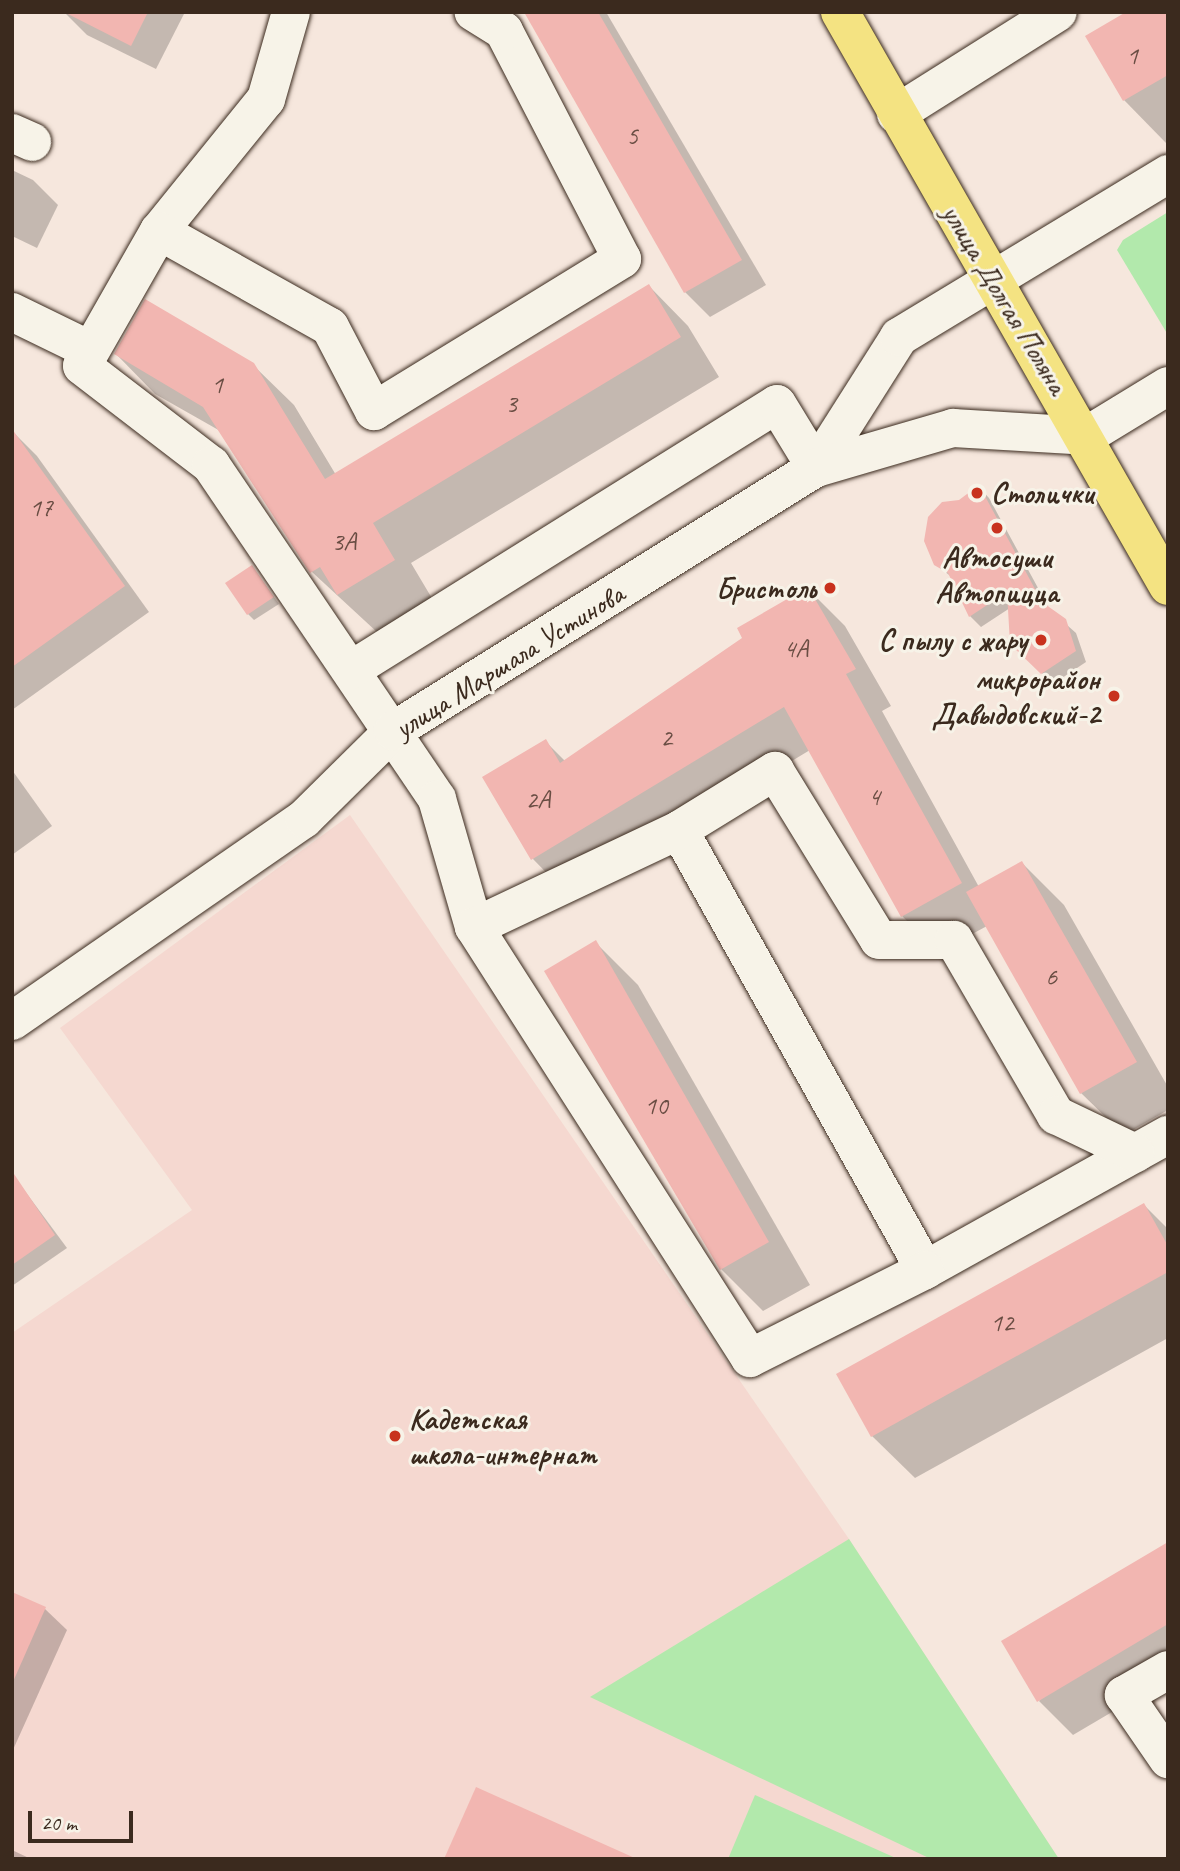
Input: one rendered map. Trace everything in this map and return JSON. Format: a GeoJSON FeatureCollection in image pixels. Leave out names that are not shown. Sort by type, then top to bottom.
{"type":"FeatureCollection","features":[{"type":"Feature","properties":{"kind":"main road","name":"улица Долгая Поляна"},"geometry":{"type":"LineString","coordinates":[[841,12],[896,114],[1086,436],[1168,586]]}},
{"type":"Feature","properties":{"kind":"street"},"geometry":{"type":"LineString","coordinates":[[291,12],[266,99],[159,232],[88,349],[82,366],[211,465],[393,731],[437,799],[474,927],[750,1358],[925,1270],[1168,1135]]}},
{"type":"Feature","properties":{"kind":"street"},"geometry":{"type":"LineString","coordinates":[[159,232],[330,327],[374,411],[622,259],[504,31],[474,12]]}},
{"type":"Feature","properties":{"kind":"street"},"geometry":{"type":"LineString","coordinates":[[896,114],[1058,12]]}},
{"type":"Feature","properties":{"kind":"street","name":"улица Маршала Устинова"},"geometry":{"type":"LineString","coordinates":[[816,468],[899,337],[1168,174]]}},
{"type":"Feature","properties":{"kind":"street"},"geometry":{"type":"LineString","coordinates":[[12,312],[88,349]]}},
{"type":"Feature","properties":{"kind":"street"},"geometry":{"type":"LineString","coordinates":[[1086,436],[1168,386]]}},
{"type":"Feature","properties":{"kind":"street"},"geometry":{"type":"LineString","coordinates":[[351,670],[777,404],[816,468]]}},
{"type":"Feature","properties":{"kind":"street","name":"улица Маршала Устинова"},"geometry":{"type":"LineString","coordinates":[[12,1021],[304,819],[393,731],[816,468],[953,428],[1086,436]]}},
{"type":"Feature","properties":{"kind":"street"},"geometry":{"type":"LineString","coordinates":[[474,927],[679,830],[775,771],[879,940],[954,940],[1056,1115],[1135,1153]]}},
{"type":"Feature","properties":{"kind":"street"},"geometry":{"type":"LineString","coordinates":[[679,830],[925,1270]]}},
{"type":"Feature","properties":{"kind":"street"},"geometry":{"type":"LineString","coordinates":[[1168,1670],[1124,1696],[1168,1759]]}},
{"type":"Feature","properties":{"kind":"shaded area","name":"Кадетская школа-интернат"},"geometry":{"type":"Polygon","coordinates":[[[350,815],[849,1539],[1059,1859],[12,1859],[12,1333],[192,1210],[60,1028],[350,815]]]}},
{"type":"Feature","properties":{"kind":"green space"},"geometry":{"type":"Polygon","coordinates":[[[1168,212],[1168,335],[1117,250],[1123,240],[1168,212]]]}},
{"type":"Feature","properties":{"kind":"green space"},"geometry":{"type":"Polygon","coordinates":[[[849,1539],[1059,1859],[931,1859],[590,1697],[849,1539]]]}},
{"type":"Feature","properties":{"kind":"green space"},"geometry":{"type":"Polygon","coordinates":[[[755,1795],[898,1859],[728,1859],[755,1795]]]}},
{"type":"Feature","properties":{"kind":"building"},"geometry":{"type":"Polygon","coordinates":[[[64,12],[148,12],[131,46],[64,12]]]}},
{"type":"Feature","properties":{"kind":"building"},"geometry":{"type":"Polygon","coordinates":[[[524,12],[598,12],[742,260],[684,293],[524,12]]]}},
{"type":"Feature","properties":{"kind":"building"},"geometry":{"type":"Polygon","coordinates":[[[1126,12],[1168,12],[1168,75],[1123,101],[1085,36],[1126,12]]]}},
{"type":"Feature","properties":{"kind":"building"},"geometry":{"type":"Polygon","coordinates":[[[649,284],[681,337],[373,523],[395,560],[337,595],[320,567],[310,573],[203,407],[114,354],[145,299],[254,363],[325,479],[649,284]]]}},
{"type":"Feature","properties":{"kind":"building"},"geometry":{"type":"Polygon","coordinates":[[[12,429],[125,586],[12,667],[12,429]]]}},
{"type":"Feature","properties":{"kind":"building"},"geometry":{"type":"Polygon","coordinates":[[[979,485],[1042,602],[1066,619],[1076,651],[1041,674],[1010,644],[1007,592],[969,617],[948,573],[934,565],[924,541],[928,517],[942,502],[959,500],[979,485]]]}},
{"type":"Feature","properties":{"kind":"building"},"geometry":{"type":"Polygon","coordinates":[[[252,565],[274,597],[247,615],[225,583],[252,565]]]}},
{"type":"Feature","properties":{"kind":"building"},"geometry":{"type":"Polygon","coordinates":[[[808,587],[856,669],[846,674],[962,883],[901,917],[784,707],[531,860],[482,777],[546,739],[560,763],[742,638],[737,628],[808,587]]]}},
{"type":"Feature","properties":{"kind":"building"},"geometry":{"type":"Polygon","coordinates":[[[1022,861],[1137,1062],[1080,1094],[966,892],[1022,861]]]}},
{"type":"Feature","properties":{"kind":"building"},"geometry":{"type":"Polygon","coordinates":[[[596,940],[769,1242],[720,1270],[544,971],[596,940]]]}},
{"type":"Feature","properties":{"kind":"building"},"geometry":{"type":"Polygon","coordinates":[[[12,1171],[55,1235],[12,1265],[12,1171]]]}},
{"type":"Feature","properties":{"kind":"building"},"geometry":{"type":"Polygon","coordinates":[[[1144,1203],[1168,1246],[1168,1272],[871,1437],[836,1374],[1144,1203]]]}},
{"type":"Feature","properties":{"kind":"building"},"geometry":{"type":"Polygon","coordinates":[[[1168,1542],[1168,1624],[1037,1702],[1001,1641],[1168,1542]]]}},
{"type":"Feature","properties":{"kind":"building"},"geometry":{"type":"Polygon","coordinates":[[[12,1592],[46,1607],[12,1684],[12,1592]]]}},
{"type":"Feature","properties":{"kind":"building"},"geometry":{"type":"Polygon","coordinates":[[[476,1787],[637,1859],[444,1859],[476,1787]]]}},
{"type":"Feature","properties":{"kind":"place","name":"Столички"},"geometry":{"type":"Point","coordinates":[977,493]}},
{"type":"Feature","properties":{"kind":"place","name":"Автосуши Автопицца"},"geometry":{"type":"Point","coordinates":[997,528]}},
{"type":"Feature","properties":{"kind":"place","name":"Бристоль"},"geometry":{"type":"Point","coordinates":[830,588]}},
{"type":"Feature","properties":{"kind":"place","name":"C пылу с жару"},"geometry":{"type":"Point","coordinates":[1041,640]}},
{"type":"Feature","properties":{"kind":"place","name":"микрорайон Давыдовский-2"},"geometry":{"type":"Point","coordinates":[1114,696]}},
{"type":"Feature","properties":{"kind":"place","name":"Кадетская школа-интернат"},"geometry":{"type":"Point","coordinates":[395,1436]}}]}
